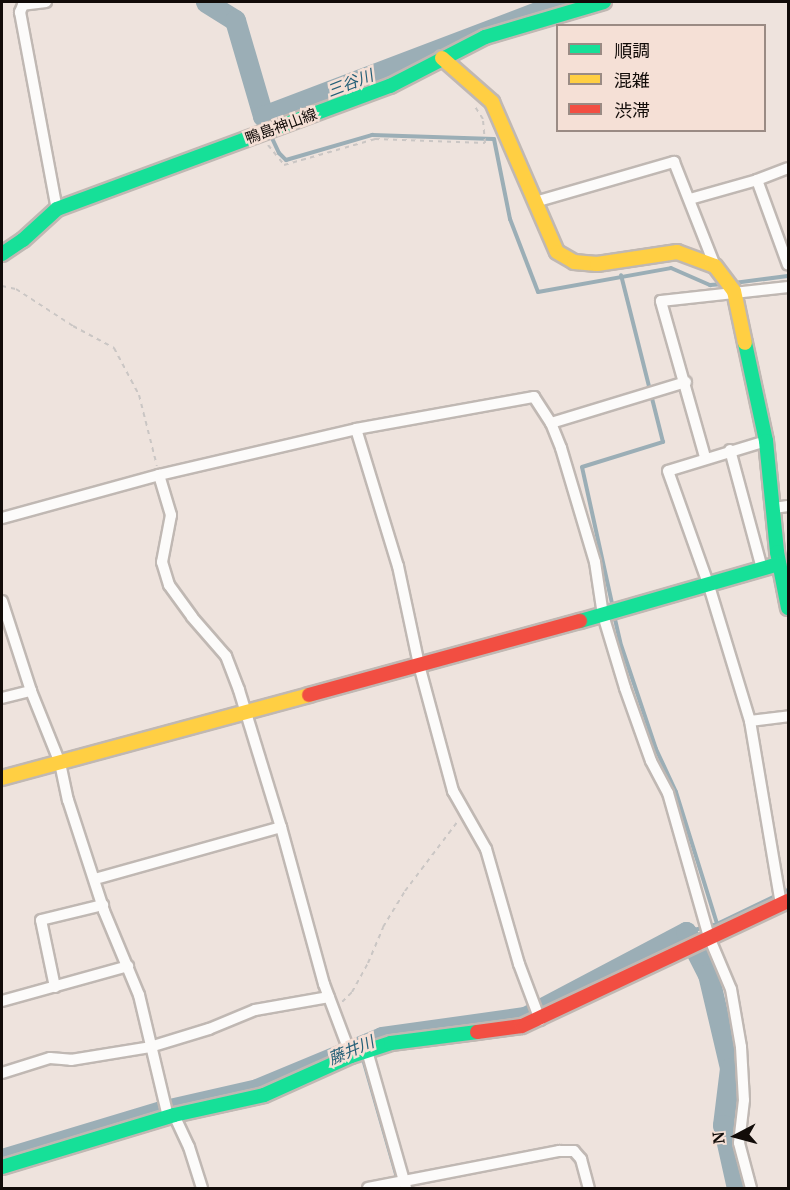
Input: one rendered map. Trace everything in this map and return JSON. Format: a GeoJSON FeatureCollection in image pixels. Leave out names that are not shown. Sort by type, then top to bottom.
{"type":"FeatureCollection","features":[{"type":"Feature","properties":{"kind":"street"},"geometry":{"type":"LineString","coordinates":[[45,2],[23,5],[20,12],[57,209]]}},
{"type":"Feature","properties":{"kind":"street","name":"鴨島神山線"},"geometry":{"type":"LineString","coordinates":[[2,255],[57,209],[390,86],[485,37],[604,2]]}},
{"type":"Feature","properties":{"kind":"street"},"geometry":{"type":"LineString","coordinates":[[442,58],[492,102],[557,252],[574,261],[597,264],[677,252],[720,272]]}},
{"type":"Feature","properties":{"kind":"street"},"geometry":{"type":"LineString","coordinates":[[535,202],[675,162],[720,272],[734,291],[766,441],[779,564],[789,608]]}},
{"type":"Feature","properties":{"kind":"street"},"geometry":{"type":"LineString","coordinates":[[690,199],[757,180],[789,168]]}},
{"type":"Feature","properties":{"kind":"street"},"geometry":{"type":"LineString","coordinates":[[757,180],[789,265]]}},
{"type":"Feature","properties":{"kind":"street"},"geometry":{"type":"LineString","coordinates":[[705,457],[686,382],[661,301],[734,291],[789,287]]}},
{"type":"Feature","properties":{"kind":"street"},"geometry":{"type":"LineString","coordinates":[[551,423],[650,391],[686,382]]}},
{"type":"Feature","properties":{"kind":"street"},"geometry":{"type":"LineString","coordinates":[[2,518],[159,475],[356,429],[534,397],[551,423],[612,612],[625,688],[651,761],[668,793],[709,937],[731,989],[741,1047],[744,1100],[739,1143],[751,1188]]}},
{"type":"Feature","properties":{"kind":"street"},"geometry":{"type":"LineString","coordinates":[[356,429],[398,566],[419,665],[453,791],[489,857],[519,964],[538,1015]]}},
{"type":"Feature","properties":{"kind":"street"},"geometry":{"type":"LineString","coordinates":[[2,1167],[169,1113],[264,1095],[350,1052],[367,1052],[391,1044],[522,1026],[538,1015],[785,902],[776,885],[750,722],[710,586],[668,471],[705,457],[766,441]]}},
{"type":"Feature","properties":{"kind":"street"},"geometry":{"type":"LineString","coordinates":[[730,450],[762,569]]}},
{"type":"Feature","properties":{"kind":"street"},"geometry":{"type":"LineString","coordinates":[[159,475],[171,515],[162,562],[169,585],[192,617],[226,656],[246,711],[329,997],[350,1052]]}},
{"type":"Feature","properties":{"kind":"street"},"geometry":{"type":"LineString","coordinates":[[774,508],[789,506]]}},
{"type":"Feature","properties":{"kind":"street"},"geometry":{"type":"LineString","coordinates":[[2,778],[710,586],[779,564]]}},
{"type":"Feature","properties":{"kind":"street"},"geometry":{"type":"LineString","coordinates":[[2,602],[31,692],[60,763],[68,800],[103,906],[139,995],[150,1047],[169,1113],[189,1147],[202,1188]]}},
{"type":"Feature","properties":{"kind":"street"},"geometry":{"type":"LineString","coordinates":[[2,698],[31,692]]}},
{"type":"Feature","properties":{"kind":"street"},"geometry":{"type":"LineString","coordinates":[[750,722],[789,716]]}},
{"type":"Feature","properties":{"kind":"street"},"geometry":{"type":"LineString","coordinates":[[95,879],[281,827]]}},
{"type":"Feature","properties":{"kind":"street"},"geometry":{"type":"LineString","coordinates":[[55,987],[41,920],[103,906]]}},
{"type":"Feature","properties":{"kind":"street"},"geometry":{"type":"LineString","coordinates":[[2,1001],[128,966]]}},
{"type":"Feature","properties":{"kind":"street"},"geometry":{"type":"LineString","coordinates":[[2,1073],[50,1058],[71,1060],[150,1047],[255,1010],[329,997]]}},
{"type":"Feature","properties":{"kind":"street"},"geometry":{"type":"LineString","coordinates":[[367,1052],[401,1182]]}},
{"type":"Feature","properties":{"kind":"street"},"geometry":{"type":"LineString","coordinates":[[368,1188],[559,1151],[574,1151],[581,1159],[589,1188]]}},
{"type":"Feature","properties":{"kind":"path"},"geometry":{"type":"LineString","coordinates":[[264,132],[284,165],[375,139],[484,143],[484,131]]}},
{"type":"Feature","properties":{"kind":"path"},"geometry":{"type":"LineString","coordinates":[[2,286],[16,289],[73,326],[114,348],[139,395],[159,475]]}},
{"type":"Feature","properties":{"kind":"path"},"geometry":{"type":"LineString","coordinates":[[2,314],[2,336]]}},
{"type":"Feature","properties":{"kind":"path"},"geometry":{"type":"LineString","coordinates":[[334,1010],[352,992],[405,891],[464,814]]}},
{"type":"Feature","properties":{"kind":"waterway","name":"三谷川"},"geometry":{"type":"LineString","coordinates":[[206,2],[235,20],[263,116],[563,2]]}},
{"type":"Feature","properties":{"kind":"waterway"},"geometry":{"type":"LineString","coordinates":[[263,116],[267,127]]}},
{"type":"Feature","properties":{"kind":"waterway"},"geometry":{"type":"LineString","coordinates":[[271,136],[279,153],[286,160],[372,135],[494,139],[510,219],[538,292],[671,268],[710,285],[724,284]]}},
{"type":"Feature","properties":{"kind":"waterway"},"geometry":{"type":"LineString","coordinates":[[613,608],[582,467],[663,442],[621,275]]}},
{"type":"Feature","properties":{"kind":"waterway"},"geometry":{"type":"LineString","coordinates":[[734,283],[788,276]]}},
{"type":"Feature","properties":{"kind":"waterway"},"geometry":{"type":"LineString","coordinates":[[614,615],[620,642],[656,749],[676,792],[717,924]]}},
{"type":"Feature","properties":{"kind":"waterway"},"geometry":{"type":"LineString","coordinates":[[686,932],[717,924],[788,890]]}},
{"type":"Feature","properties":{"kind":"waterway","name":"藤井川"},"geometry":{"type":"LineString","coordinates":[[2,1159],[161,1111],[257,1089],[382,1037],[525,1017],[686,932],[690,939]]}},
{"type":"Feature","properties":{"kind":"waterway","name":"藤井川"},"geometry":{"type":"LineString","coordinates":[[695,949],[708,974],[730,1068],[723,1125],[737,1188]]}},
{"type":"Feature","properties":{"kind":"waterway"},"geometry":{"type":"LineString","coordinates":[[363,1059],[400,1188]]}},
{"type":"Feature","properties":{"kind":"traffic: fast"},"geometry":{"type":"LineString","coordinates":[[2,254],[23,240],[57,209],[390,86],[485,37],[604,2]]}},
{"type":"Feature","properties":{"kind":"traffic: fast"},"geometry":{"type":"LineString","coordinates":[[745,343],[766,441],[777,552],[788,608]]}},
{"type":"Feature","properties":{"kind":"traffic: fast"},"geometry":{"type":"LineString","coordinates":[[580,621],[779,564]]}},
{"type":"Feature","properties":{"kind":"traffic: fast"},"geometry":{"type":"LineString","coordinates":[[2,1167],[174,1115],[264,1095],[351,1056],[391,1043],[477,1032]]}},
{"type":"Feature","properties":{"kind":"traffic: slow"},"geometry":{"type":"LineString","coordinates":[[442,58],[492,102],[557,252],[574,262],[597,264],[677,252],[715,266],[734,291],[745,343]]}},
{"type":"Feature","properties":{"kind":"traffic: slow"},"geometry":{"type":"LineString","coordinates":[[2,778],[309,695]]}},
{"type":"Feature","properties":{"kind":"traffic: jam"},"geometry":{"type":"LineString","coordinates":[[309,695],[580,621]]}},
{"type":"Feature","properties":{"kind":"traffic: jam"},"geometry":{"type":"LineString","coordinates":[[477,1032],[522,1026],[788,901]]}}]}
